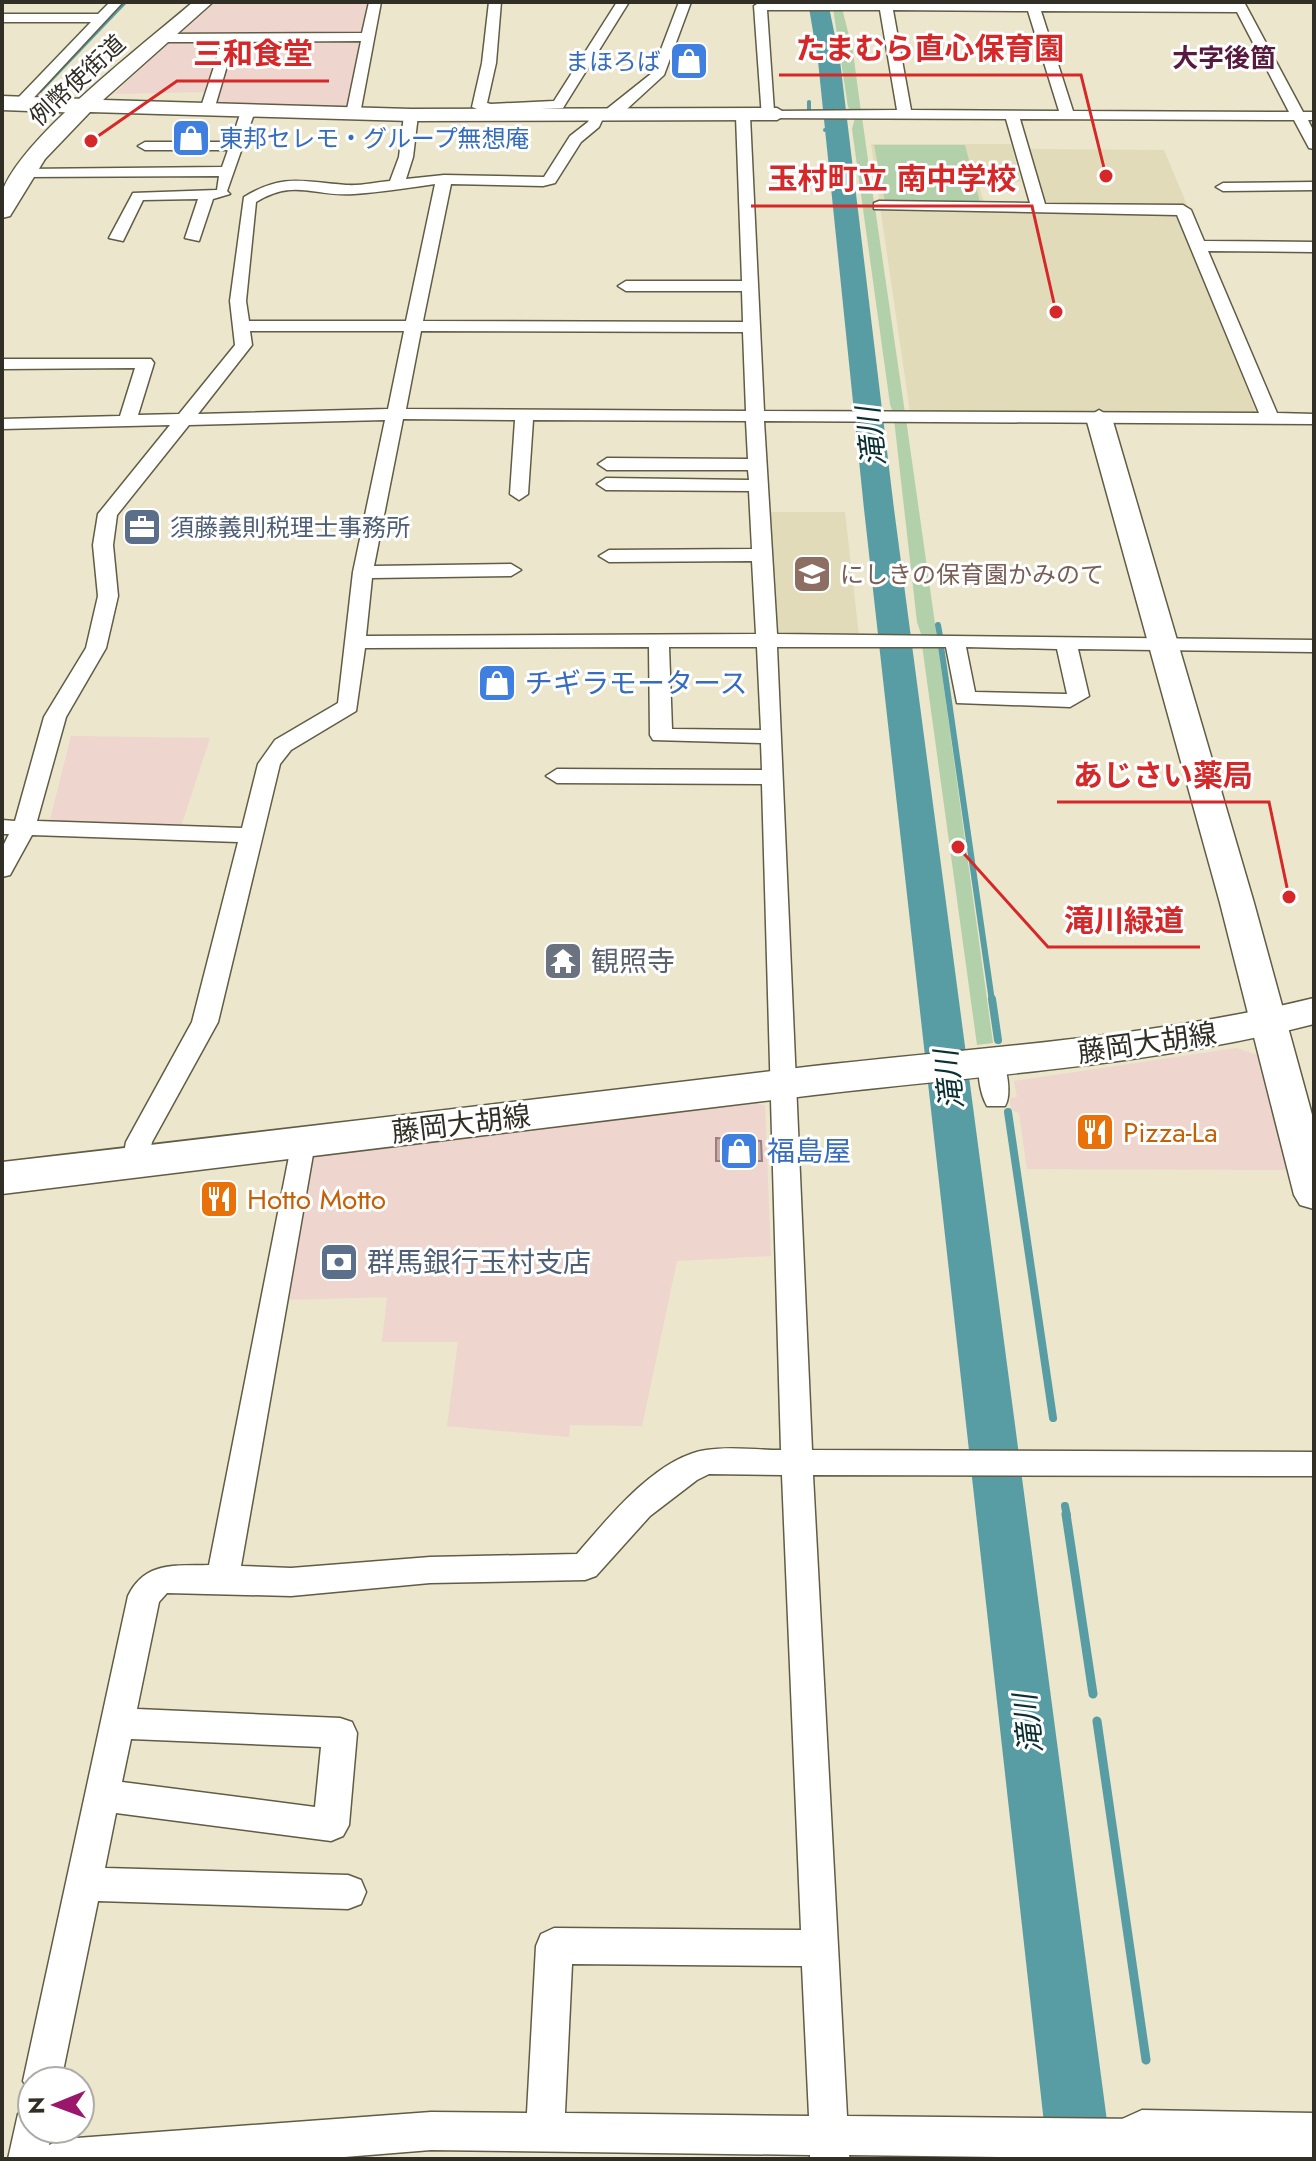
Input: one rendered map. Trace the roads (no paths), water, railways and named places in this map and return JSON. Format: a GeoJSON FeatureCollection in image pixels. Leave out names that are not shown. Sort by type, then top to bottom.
{"type":"FeatureCollection","features":[{"type":"Feature","properties":{"kind":"main road"},"geometry":{"type":"LineString","coordinates":[[12,103],[84,106]]}},
{"type":"Feature","properties":{"kind":"main road","name":"藤岡大胡線"},"geometry":{"type":"LineString","coordinates":[[2,1178],[921,1068],[988,1074],[1154,1045],[1314,1011]]}},
{"type":"Feature","properties":{"kind":"street"},"geometry":{"type":"LineString","coordinates":[[53,18],[62,2]]}},
{"type":"Feature","properties":{"kind":"street"},"geometry":{"type":"LineString","coordinates":[[12,103],[117,2]]}},
{"type":"Feature","properties":{"kind":"street","name":"例幣使街道"},"geometry":{"type":"LineString","coordinates":[[2,211],[24,173],[84,106],[204,2]]}},
{"type":"Feature","properties":{"kind":"street"},"geometry":{"type":"LineString","coordinates":[[353,114],[375,2]]}},
{"type":"Feature","properties":{"kind":"street"},"geometry":{"type":"LineString","coordinates":[[495,2],[489,63],[479,107],[491,112],[604,116],[1314,116]]}},
{"type":"Feature","properties":{"kind":"street"},"geometry":{"type":"LineString","coordinates":[[84,106],[411,115],[491,112],[558,105],[623,2]]}},
{"type":"Feature","properties":{"kind":"street"},"geometry":{"type":"LineString","coordinates":[[117,238],[138,196],[214,194],[249,200],[278,184],[350,190],[444,179],[550,180],[575,139],[653,83],[665,70],[685,2]]}},
{"type":"Feature","properties":{"kind":"street"},"geometry":{"type":"LineString","coordinates":[[1033,5],[1067,115]]}},
{"type":"Feature","properties":{"kind":"street"},"geometry":{"type":"LineString","coordinates":[[772,114],[760,6],[1240,5],[1314,145]]}},
{"type":"Feature","properties":{"kind":"street"},"geometry":{"type":"LineString","coordinates":[[886,7],[905,114]]}},
{"type":"Feature","properties":{"kind":"street"},"geometry":{"type":"LineString","coordinates":[[2,18],[101,18]]}},
{"type":"Feature","properties":{"kind":"street"},"geometry":{"type":"LineString","coordinates":[[162,38],[368,37]]}},
{"type":"Feature","properties":{"kind":"street"},"geometry":{"type":"LineString","coordinates":[[207,110],[228,43]]}},
{"type":"Feature","properties":{"kind":"street"},"geometry":{"type":"LineString","coordinates":[[193,238],[228,171],[248,111]]}},
{"type":"Feature","properties":{"kind":"street"},"geometry":{"type":"LineString","coordinates":[[396,186],[406,157],[411,115]]}},
{"type":"Feature","properties":{"kind":"street"},"geometry":{"type":"LineString","coordinates":[[1012,115],[1039,208]]}},
{"type":"Feature","properties":{"kind":"street"},"geometry":{"type":"LineString","coordinates":[[743,116],[774,777],[797,1461],[829,2148]]}},
{"type":"Feature","properties":{"kind":"street"},"geometry":{"type":"LineString","coordinates":[[145,146],[235,146]]}},
{"type":"Feature","properties":{"kind":"street"},"geometry":{"type":"LineString","coordinates":[[24,173],[228,171]]}},
{"type":"Feature","properties":{"kind":"street"},"geometry":{"type":"LineString","coordinates":[[136,1163],[139,1142],[205,1022],[269,764],[292,739],[348,706],[363,572],[444,179]]}},
{"type":"Feature","properties":{"kind":"street"},"geometry":{"type":"LineString","coordinates":[[1223,187],[1314,186]]}},
{"type":"Feature","properties":{"kind":"street"},"geometry":{"type":"LineString","coordinates":[[2,870],[13,827],[55,717],[96,648],[108,596],[103,545],[108,514],[238,357],[244,345],[244,326],[238,301],[249,200]]}},
{"type":"Feature","properties":{"kind":"street"},"geometry":{"type":"LineString","coordinates":[[879,206],[1177,208],[1185,213],[1270,419]]}},
{"type":"Feature","properties":{"kind":"street"},"geometry":{"type":"LineString","coordinates":[[1198,246],[1314,247]]}},
{"type":"Feature","properties":{"kind":"street"},"geometry":{"type":"LineString","coordinates":[[626,286],[751,286]]}},
{"type":"Feature","properties":{"kind":"street"},"geometry":{"type":"LineString","coordinates":[[244,326],[752,327]]}},
{"type":"Feature","properties":{"kind":"street"},"geometry":{"type":"LineString","coordinates":[[2,364],[145,363],[127,421]]}},
{"type":"Feature","properties":{"kind":"street"},"geometry":{"type":"LineString","coordinates":[[2,424],[395,414],[1314,419]]}},
{"type":"Feature","properties":{"kind":"street"},"geometry":{"type":"LineString","coordinates":[[519,494],[524,415]]}},
{"type":"Feature","properties":{"kind":"street"},"geometry":{"type":"LineString","coordinates":[[1099,418],[1165,646],[1314,1195]]}},
{"type":"Feature","properties":{"kind":"street"},"geometry":{"type":"LineString","coordinates":[[607,464],[757,465]]}},
{"type":"Feature","properties":{"kind":"street"},"geometry":{"type":"LineString","coordinates":[[606,484],[758,486]]}},
{"type":"Feature","properties":{"kind":"street"},"geometry":{"type":"LineString","coordinates":[[609,556],[763,555]]}},
{"type":"Feature","properties":{"kind":"street"},"geometry":{"type":"LineString","coordinates":[[363,572],[511,570]]}},
{"type":"Feature","properties":{"kind":"street"},"geometry":{"type":"LineString","coordinates":[[353,642],[874,640],[1314,646]]}},
{"type":"Feature","properties":{"kind":"street"},"geometry":{"type":"LineString","coordinates":[[955,641],[965,698],[1070,701],[1078,696],[1066,642]]}},
{"type":"Feature","properties":{"kind":"street"},"geometry":{"type":"LineString","coordinates":[[659,643],[661,735],[772,737]]}},
{"type":"Feature","properties":{"kind":"street"},"geometry":{"type":"LineString","coordinates":[[557,776],[774,777]]}},
{"type":"Feature","properties":{"kind":"street"},"geometry":{"type":"LineString","coordinates":[[13,827],[251,835]]}},
{"type":"Feature","properties":{"kind":"street"},"geometry":{"type":"LineString","coordinates":[[223,1578],[302,1143]]}},
{"type":"Feature","properties":{"kind":"street"},"geometry":{"type":"LineString","coordinates":[[46,2065],[147,1590],[159,1580],[223,1578],[291,1582],[430,1570],[585,1567],[639,1504],[673,1476],[706,1462],[1314,1464]]}},
{"type":"Feature","properties":{"kind":"street"},"geometry":{"type":"LineString","coordinates":[[103,1795],[331,1825],[340,1733],[118,1723]]}},
{"type":"Feature","properties":{"kind":"street"},"geometry":{"type":"LineString","coordinates":[[86,1884],[348,1892]]}},
{"type":"Feature","properties":{"kind":"street"},"geometry":{"type":"LineString","coordinates":[[545,2134],[554,1946],[820,1948]]}},
{"type":"Feature","properties":{"kind":"street"},"geometry":{"type":"LineString","coordinates":[[63,2159],[431,2131],[829,2148],[1035,2138],[1314,2142]]}},
{"type":"Feature","properties":{"kind":"waterway"},"geometry":{"type":"LineString","coordinates":[[40,91],[125,2]]}},
{"type":"Feature","properties":{"kind":"waterway","name":"滝川"},"geometry":{"type":"LineString","coordinates":[[818,2],[829,61],[879,509],[1080,2159]]}},
{"type":"Feature","properties":{"kind":"waterway"},"geometry":{"type":"LineString","coordinates":[[809,102],[809,110]]}},
{"type":"Feature","properties":{"kind":"waterway"},"geometry":{"type":"LineString","coordinates":[[825,130],[837,130]]}},
{"type":"Feature","properties":{"kind":"waterway"},"geometry":{"type":"LineString","coordinates":[[938,625],[940,636]]}},
{"type":"Feature","properties":{"kind":"waterway"},"geometry":{"type":"LineString","coordinates":[[941,646],[992,1001]]}},
{"type":"Feature","properties":{"kind":"waterway"},"geometry":{"type":"LineString","coordinates":[[992,999],[998,1040]]}},
{"type":"Feature","properties":{"kind":"waterway"},"geometry":{"type":"LineString","coordinates":[[1008,1112],[1053,1418]]}},
{"type":"Feature","properties":{"kind":"waterway"},"geometry":{"type":"LineString","coordinates":[[1065,1506],[1067,1516]]}},
{"type":"Feature","properties":{"kind":"waterway"},"geometry":{"type":"LineString","coordinates":[[1066,1514],[1093,1694]]}},
{"type":"Feature","properties":{"kind":"waterway"},"geometry":{"type":"LineString","coordinates":[[1097,1721],[1146,2060]]}},
{"type":"Feature","properties":{"kind":"place","name":"まほろば"},"geometry":{"type":"Point","coordinates":[689,61]}},
{"type":"Feature","properties":{"kind":"place","name":"東邦セレモ・グループ無想庵"},"geometry":{"type":"Point","coordinates":[191,138]}},
{"type":"Feature","properties":{"kind":"place","name":"三和食堂"},"geometry":{"type":"Point","coordinates":[91,141]}},
{"type":"Feature","properties":{"kind":"place","name":"たまむら直心保育園"},"geometry":{"type":"Point","coordinates":[1106,176]}},
{"type":"Feature","properties":{"kind":"place","name":"玉村町立 南中学校"},"geometry":{"type":"Point","coordinates":[1056,312]}},
{"type":"Feature","properties":{"kind":"place","name":"須藤義則税理士事務所"},"geometry":{"type":"Point","coordinates":[142,527]}},
{"type":"Feature","properties":{"kind":"place","name":"にしきの保育園かみのて"},"geometry":{"type":"Point","coordinates":[812,574]}},
{"type":"Feature","properties":{"kind":"place","name":"チギラモータース"},"geometry":{"type":"Point","coordinates":[497,683]}},
{"type":"Feature","properties":{"kind":"place","name":"滝川緑道"},"geometry":{"type":"Point","coordinates":[958,847]}},
{"type":"Feature","properties":{"kind":"place","name":"あじさい薬局"},"geometry":{"type":"Point","coordinates":[1289,897]}},
{"type":"Feature","properties":{"kind":"place","name":"観照寺"},"geometry":{"type":"Point","coordinates":[563,961]}},
{"type":"Feature","properties":{"kind":"place","name":"Pizza-La"},"geometry":{"type":"Point","coordinates":[1095,1132]}},
{"type":"Feature","properties":{"kind":"place","name":"福島屋"},"geometry":{"type":"Point","coordinates":[739,1151]}},
{"type":"Feature","properties":{"kind":"place","name":"Hotto Motto"},"geometry":{"type":"Point","coordinates":[219,1199]}},
{"type":"Feature","properties":{"kind":"place","name":"群馬銀行玉村支店"},"geometry":{"type":"Point","coordinates":[339,1262]}},
{"type":"Feature","properties":{"kind":"district","name":"大字後箇"},"geometry":{"type":"Point","coordinates":[1224,58]}}]}
